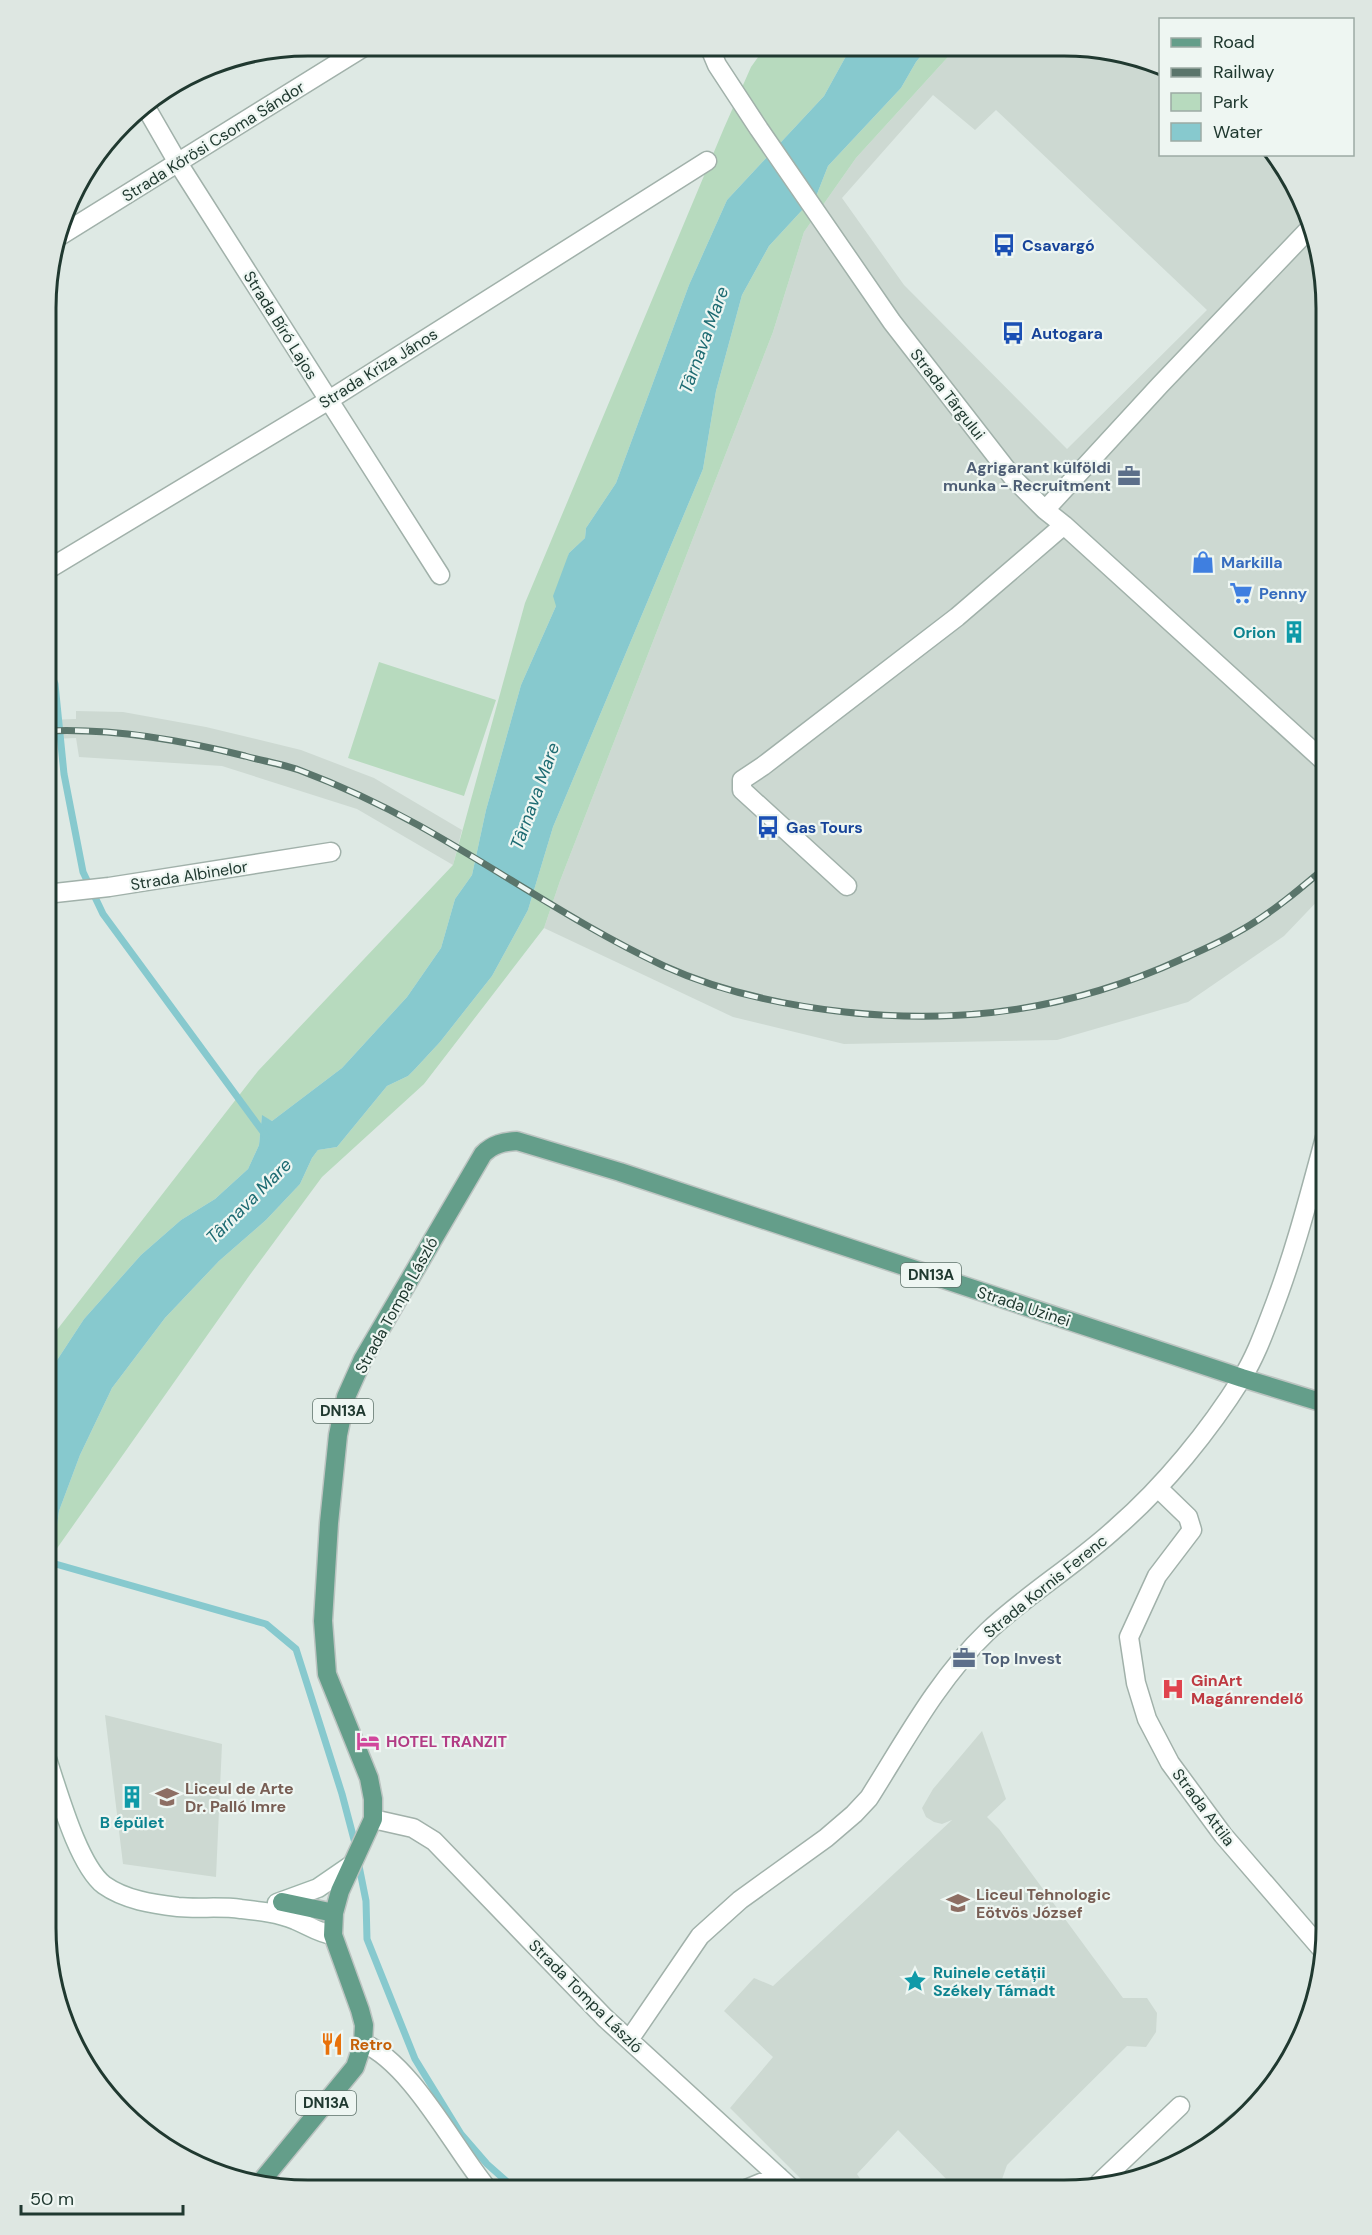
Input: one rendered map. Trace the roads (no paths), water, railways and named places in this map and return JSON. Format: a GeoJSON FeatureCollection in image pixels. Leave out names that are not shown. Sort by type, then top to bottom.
{"type":"FeatureCollection","features":[{"type":"Feature","properties":{"kind":"main road","name":"Strada Tompa László"},"geometry":{"type":"LineString","coordinates":[[351,1865],[373,1819],[373,1799],[369,1778],[327,1674],[323,1621],[329,1523],[338,1435],[346,1398],[363,1359],[483,1154],[490,1147],[502,1142],[517,1141],[620,1172]]}},
{"type":"Feature","properties":{"kind":"main road","name":"Strada Uzinei"},"geometry":{"type":"LineString","coordinates":[[620,1172],[1316,1401]]}},
{"type":"Feature","properties":{"kind":"main road","name":"DN13A"},"geometry":{"type":"LineString","coordinates":[[266,2176],[355,2067],[363,2043],[364,2025],[360,2010],[333,1935],[334,1913],[351,1865]]}},
{"type":"Feature","properties":{"kind":"main road"},"geometry":{"type":"LineString","coordinates":[[282,1902],[334,1913]]}},
{"type":"Feature","properties":{"kind":"street","name":"Strada Kőrösi Csoma Sándor"},"geometry":{"type":"LineString","coordinates":[[68,231],[349,56]]}},
{"type":"Feature","properties":{"kind":"street","name":"Strada Târgului"},"geometry":{"type":"LineString","coordinates":[[713,56],[759,129],[892,322],[1014,479],[1045,510],[1316,754]]}},
{"type":"Feature","properties":{"kind":"street","name":"Strada Bíró Lajos"},"geometry":{"type":"LineString","coordinates":[[149,112],[178,163],[440,575]]}},
{"type":"Feature","properties":{"kind":"street","name":"Strada Kriza János"},"geometry":{"type":"LineString","coordinates":[[56,565],[329,400],[707,161]]}},
{"type":"Feature","properties":{"kind":"street"},"geometry":{"type":"LineString","coordinates":[[1045,510],[1305,233]]}},
{"type":"Feature","properties":{"kind":"street"},"geometry":{"type":"LineString","coordinates":[[847,886],[742,790],[742,780],[957,617],[1064,525]]}},
{"type":"Feature","properties":{"kind":"street","name":"Strada Albinelor"},"geometry":{"type":"LineString","coordinates":[[56,893],[109,887],[331,852]]}},
{"type":"Feature","properties":{"kind":"street","name":"Strada Kornis Ferenc"},"geometry":{"type":"LineString","coordinates":[[629,2040],[700,1936],[740,1900],[826,1839],[854,1814],[869,1798],[950,1671],[987,1632],[1116,1529],[1158,1488],[1206,1428],[1242,1378],[1258,1348],[1281,1291],[1316,1168]]}},
{"type":"Feature","properties":{"kind":"street","name":"Strada Attila"},"geometry":{"type":"LineString","coordinates":[[1158,1488],[1188,1517],[1192,1530],[1157,1576],[1129,1637],[1136,1683],[1147,1719],[1170,1763],[1223,1835],[1316,1943]]}},
{"type":"Feature","properties":{"kind":"street"},"geometry":{"type":"LineString","coordinates":[[56,1784],[87,1865],[103,1884],[128,1898],[178,1907],[239,1908],[283,1916],[321,1933],[333,1935]]}},
{"type":"Feature","properties":{"kind":"street","name":"Strada Tompa László"},"geometry":{"type":"LineString","coordinates":[[373,1819],[413,1828],[434,1841],[605,2018],[782,2180]]}},
{"type":"Feature","properties":{"kind":"street","name":"DN13A"},"geometry":{"type":"LineString","coordinates":[[239,1908],[282,1902],[318,1888],[351,1865]]}},
{"type":"Feature","properties":{"kind":"street"},"geometry":{"type":"LineString","coordinates":[[363,2043],[380,2051],[405,2076],[481,2180]]}},
{"type":"Feature","properties":{"kind":"street"},"geometry":{"type":"LineString","coordinates":[[1106,2176],[1180,2106]]}},
{"type":"Feature","properties":{"kind":"street"},"geometry":{"type":"LineString","coordinates":[[768,2180],[778,2176]]}},
{"type":"Feature","properties":{"kind":"water","name":"Târnava Mare"},"geometry":{"type":"Polygon","coordinates":[[[846,56],[921,56],[901,88],[828,166],[817,194],[769,246],[742,295],[716,391],[703,469],[553,827],[528,910],[492,976],[440,1042],[408,1076],[387,1086],[337,1147],[318,1150],[300,1184],[266,1220],[219,1261],[165,1318],[112,1388],[80,1455],[59,1511],[56,1532],[56,1362],[84,1319],[141,1255],[181,1220],[215,1199],[248,1169],[259,1145],[262,1115],[272,1121],[342,1068],[407,997],[441,948],[455,899],[472,875],[486,810],[521,685],[556,606],[553,596],[569,553],[585,538],[586,528],[616,483],[689,285],[727,200],[824,96],[846,56]]]}},
{"type":"Feature","properties":{"kind":"waterway"},"geometry":{"type":"LineString","coordinates":[[56,694],[64,774],[83,872],[103,914],[266,1136]]}},
{"type":"Feature","properties":{"kind":"waterway"},"geometry":{"type":"LineString","coordinates":[[56,1564],[266,1624],[296,1649],[342,1794],[356,1847]]}},
{"type":"Feature","properties":{"kind":"waterway"},"geometry":{"type":"LineString","coordinates":[[358,1861],[366,1901],[367,1939],[415,2059],[461,2134],[487,2164],[505,2180]]}},
{"type":"Feature","properties":{"kind":"railway"},"geometry":{"type":"LineString","coordinates":[[56,731],[97,731],[172,740],[299,770],[344,788],[404,817],[601,934],[664,966],[708,983],[753,996],[799,1006],[845,1012],[889,1016],[975,1014],[1059,1001],[1100,990],[1141,976],[1234,934],[1270,912],[1316,875]]}},
{"type":"Feature","properties":{"kind":"place","name":"Csavargó"},"geometry":{"type":"Point","coordinates":[1004,245]}},
{"type":"Feature","properties":{"kind":"place","name":"Autogara"},"geometry":{"type":"Point","coordinates":[1013,333]}},
{"type":"Feature","properties":{"kind":"place","name":"Agrigarant külföldi munka - Recruitment"},"geometry":{"type":"Point","coordinates":[1129,476]}},
{"type":"Feature","properties":{"kind":"place","name":"Markilla"},"geometry":{"type":"Point","coordinates":[1203,562]}},
{"type":"Feature","properties":{"kind":"place","name":"Penny"},"geometry":{"type":"Point","coordinates":[1241,593]}},
{"type":"Feature","properties":{"kind":"place","name":"Orion"},"geometry":{"type":"Point","coordinates":[1294,632]}},
{"type":"Feature","properties":{"kind":"place","name":"Gas Tours"},"geometry":{"type":"Point","coordinates":[768,827]}},
{"type":"Feature","properties":{"kind":"place","name":"Top Invest"},"geometry":{"type":"Point","coordinates":[964,1658]}},
{"type":"Feature","properties":{"kind":"place","name":"GinArt Magánrendelő"},"geometry":{"type":"Point","coordinates":[1173,1689]}},
{"type":"Feature","properties":{"kind":"place","name":"HOTEL TRANZIT"},"geometry":{"type":"Point","coordinates":[368,1741]}},
{"type":"Feature","properties":{"kind":"place","name":"B épület"},"geometry":{"type":"Point","coordinates":[132,1797]}},
{"type":"Feature","properties":{"kind":"place","name":"Liceul de Arte Dr. Palló Imre"},"geometry":{"type":"Point","coordinates":[167,1797]}},
{"type":"Feature","properties":{"kind":"place","name":"Liceul Tehnologic Eötvös József"},"geometry":{"type":"Point","coordinates":[958,1903]}},
{"type":"Feature","properties":{"kind":"place","name":"Ruinele cetății Székely Támadt"},"geometry":{"type":"Point","coordinates":[915,1981]}},
{"type":"Feature","properties":{"kind":"place","name":"Retro"},"geometry":{"type":"Point","coordinates":[332,2044]}}]}
